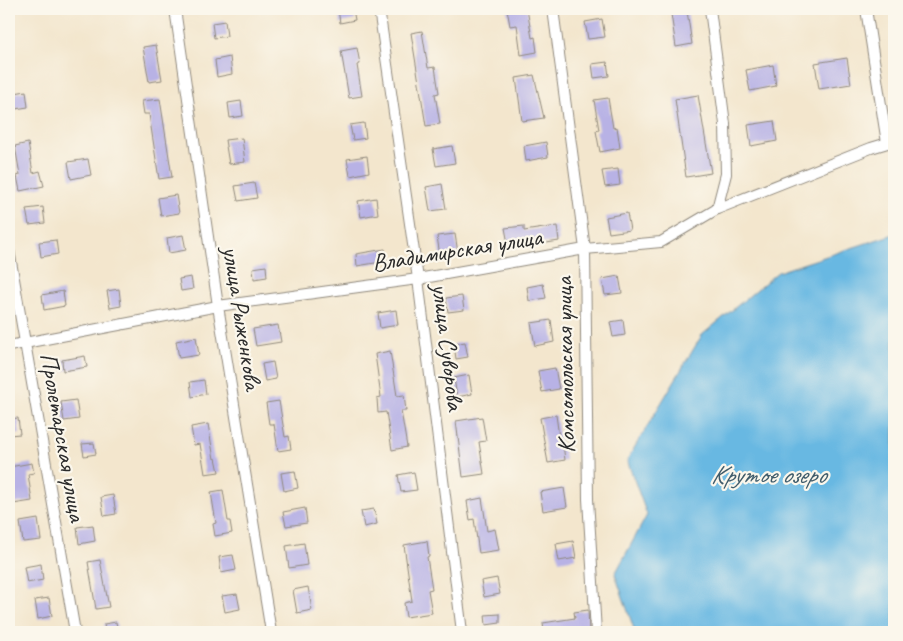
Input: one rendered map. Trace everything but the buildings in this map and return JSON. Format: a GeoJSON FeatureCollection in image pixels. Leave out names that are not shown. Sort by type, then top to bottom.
{"type":"FeatureCollection","features":[{"type":"Feature","properties":{"kind":"street","name":"улица Рыженкова"},"geometry":{"type":"LineString","coordinates":[[175,9],[218,306],[270,632]]}},
{"type":"Feature","properties":{"kind":"street","name":"улица Суворова"},"geometry":{"type":"LineString","coordinates":[[379,9],[418,279],[462,632]]}},
{"type":"Feature","properties":{"kind":"street","name":"Комсомольская улица"},"geometry":{"type":"LineString","coordinates":[[553,9],[585,249],[588,499],[596,632]]}},
{"type":"Feature","properties":{"kind":"street"},"geometry":{"type":"LineString","coordinates":[[710,9],[725,124],[726,174],[717,209]]}},
{"type":"Feature","properties":{"kind":"street"},"geometry":{"type":"LineString","coordinates":[[866,9],[890,142]]}},
{"type":"Feature","properties":{"kind":"street","name":"Владимирская улица"},"geometry":{"type":"LineString","coordinates":[[9,346],[218,306],[418,279],[585,249],[661,242],[717,209],[890,142]]}},
{"type":"Feature","properties":{"kind":"street","name":"Пролетарская улица"},"geometry":{"type":"LineString","coordinates":[[9,250],[75,632]]}},
{"type":"Feature","properties":{"kind":"water","name":"Крутое озеро"},"geometry":{"type":"Polygon","coordinates":[[[894,234],[894,632],[635,632],[615,574],[647,515],[627,460],[702,335],[778,272],[894,234]]]}}]}
